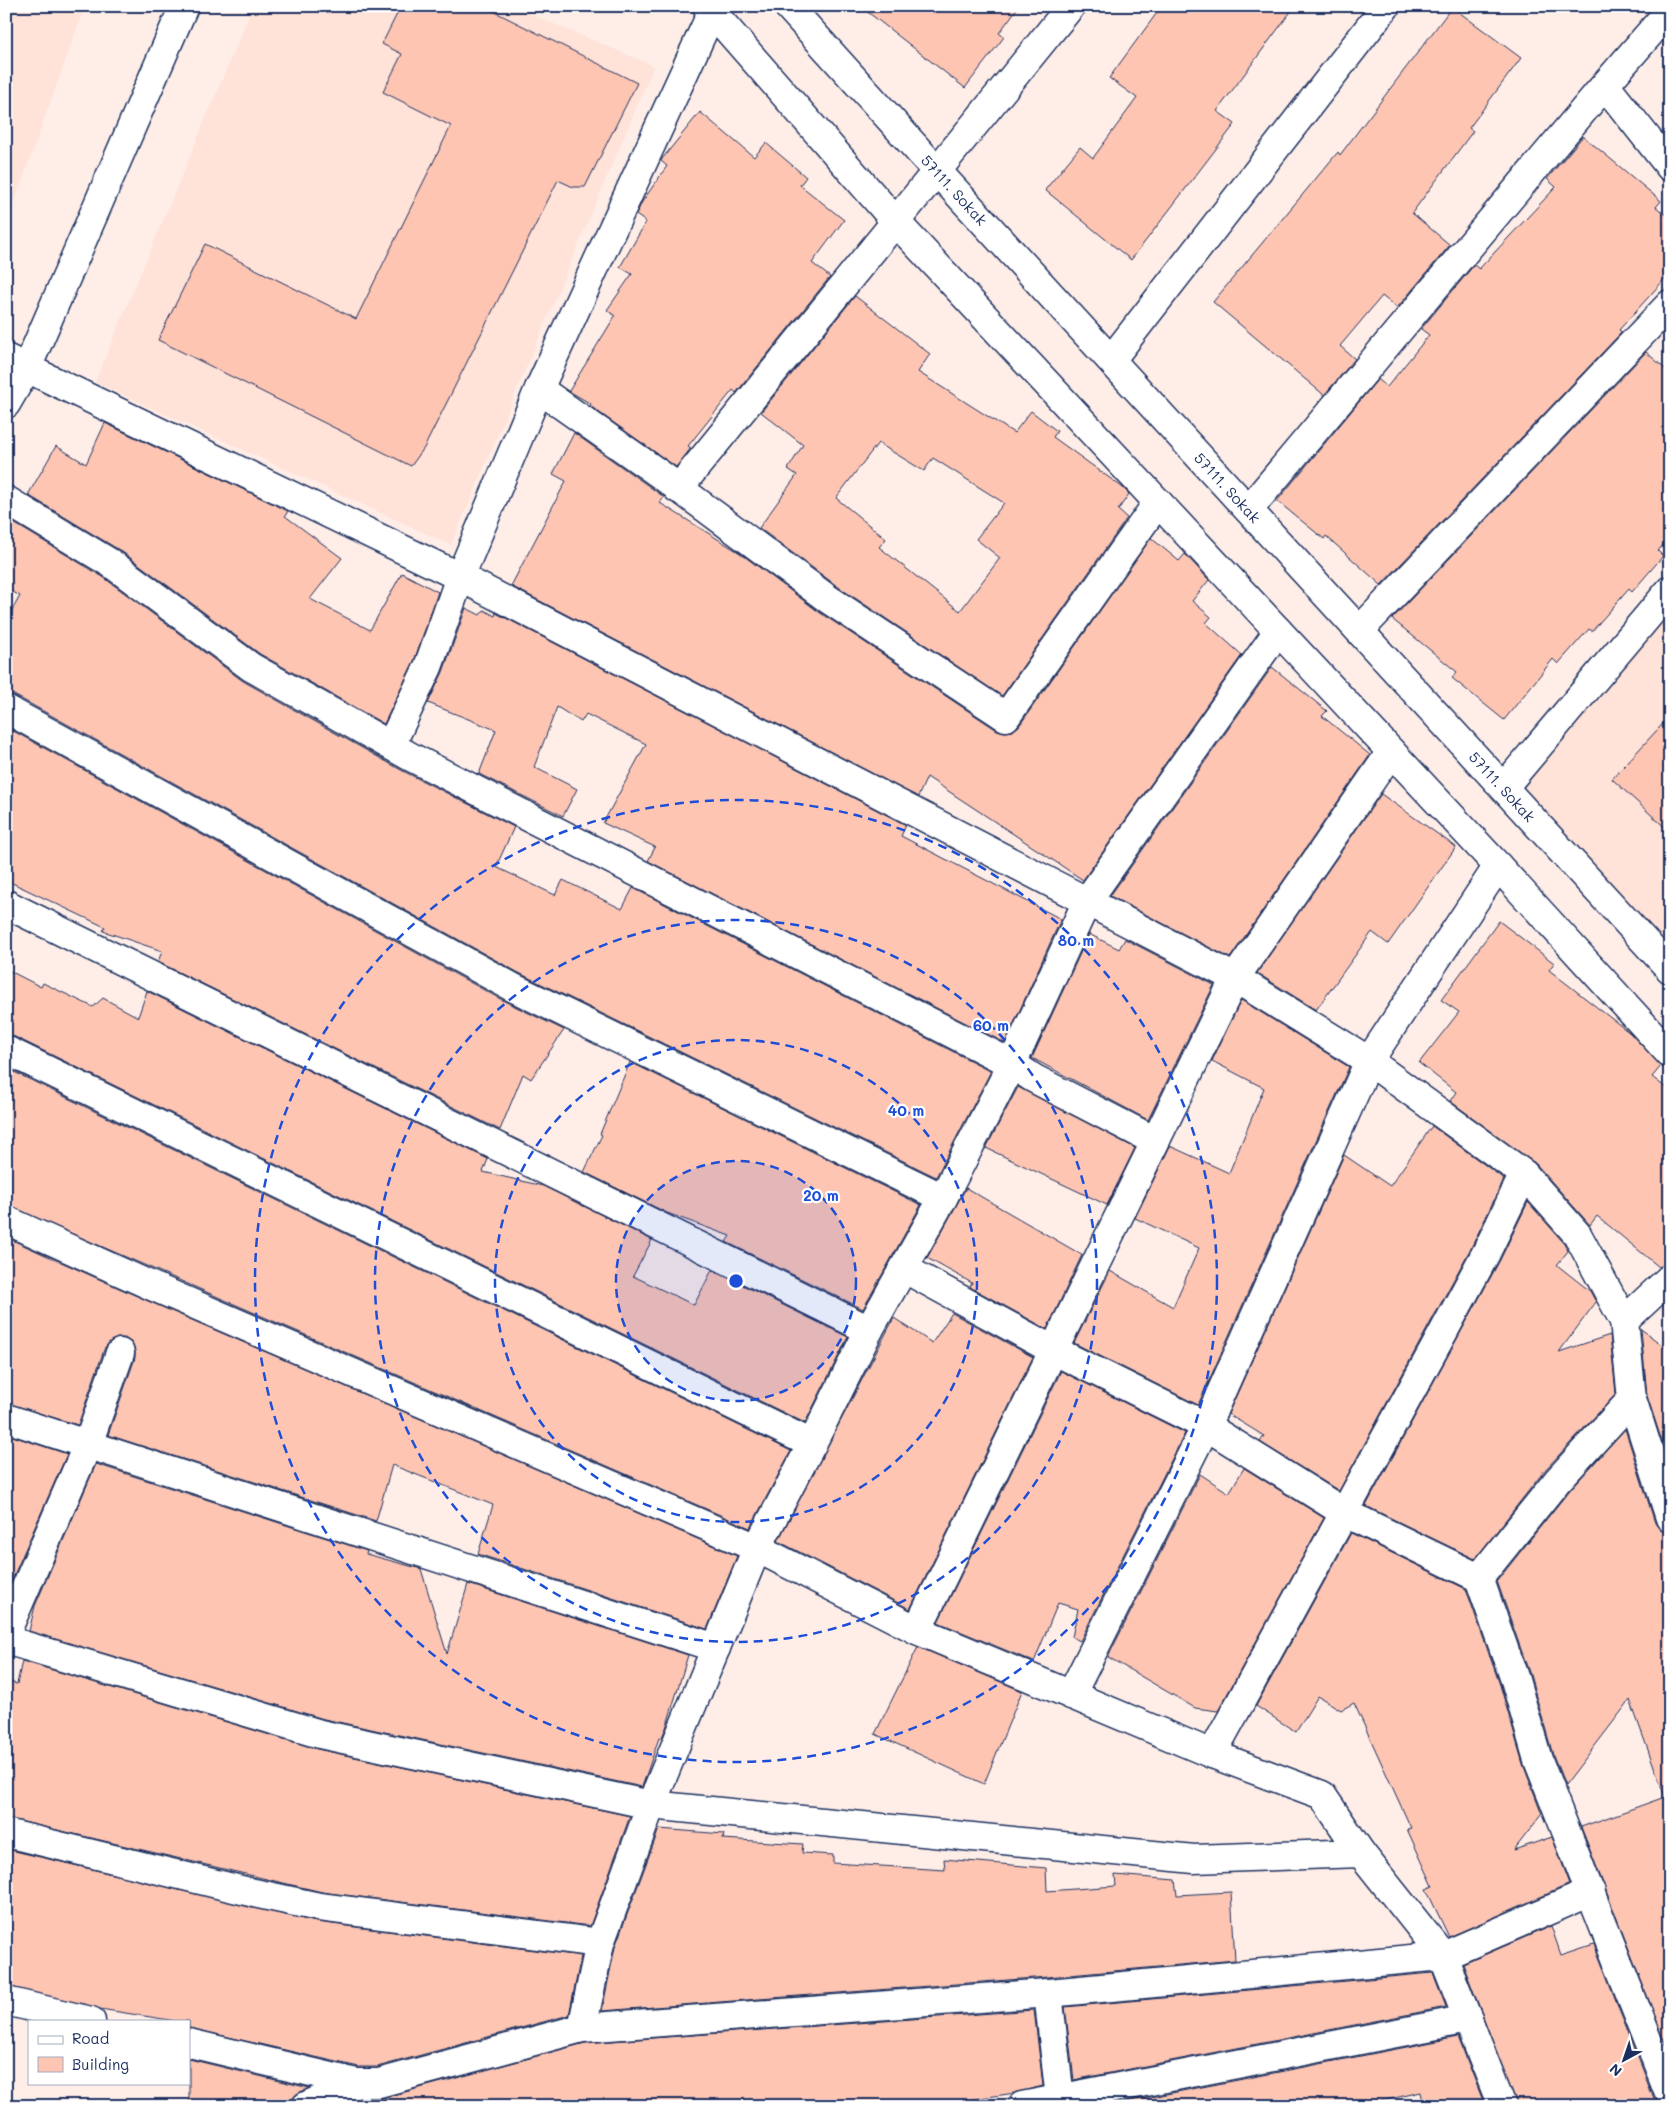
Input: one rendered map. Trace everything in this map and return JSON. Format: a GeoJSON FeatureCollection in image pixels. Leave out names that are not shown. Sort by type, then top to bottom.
{"type":"FeatureCollection","features":[{"type":"Feature","properties":{"kind":"street"},"geometry":{"type":"LineString","coordinates":[[6,404],[16,363],[184,6]]}},
{"type":"Feature","properties":{"kind":"street","name":"57111. Sokak"},"geometry":{"type":"LineString","coordinates":[[788,6],[937,171],[1670,969]]}},
{"type":"Feature","properties":{"kind":"street"},"geometry":{"type":"LineString","coordinates":[[678,489],[1071,6]]}},
{"type":"Feature","properties":{"kind":"street"},"geometry":{"type":"LineString","coordinates":[[1111,360],[1386,6]]}},
{"type":"Feature","properties":{"kind":"street"},"geometry":{"type":"LineString","coordinates":[[391,745],[428,667],[460,577],[539,389],[710,9],[896,222],[1498,866],[1670,1054]]}},
{"type":"Feature","properties":{"kind":"street"},"geometry":{"type":"LineString","coordinates":[[1248,509],[1670,10]]}},
{"type":"Feature","properties":{"kind":"street"},"geometry":{"type":"LineString","coordinates":[[1605,85],[1670,167]]}},
{"type":"Feature","properties":{"kind":"street"},"geometry":{"type":"LineString","coordinates":[[1360,630],[1670,304]]}},
{"type":"Feature","properties":{"kind":"street"},"geometry":{"type":"LineString","coordinates":[[16,363],[460,577],[1235,978],[1369,1061],[1524,1174],[1578,1234],[1624,1321],[1632,1399],[1670,1518]]}},
{"type":"Feature","properties":{"kind":"street"},"geometry":{"type":"LineString","coordinates":[[539,389],[828,599],[1006,717],[1158,502]]}},
{"type":"Feature","properties":{"kind":"street"},"geometry":{"type":"LineString","coordinates":[[6,500],[112,564],[251,667],[391,745],[1012,1064],[1034,1078],[1155,1141]]}},
{"type":"Feature","properties":{"kind":"street"},"geometry":{"type":"LineString","coordinates":[[1504,787],[1670,590]]}},
{"type":"Feature","properties":{"kind":"street"},"geometry":{"type":"LineString","coordinates":[[582,2028],[600,1942],[651,1805],[757,1548],[869,1330],[905,1269],[1012,1064],[1087,901],[1278,631]]}},
{"type":"Feature","properties":{"kind":"street"},"geometry":{"type":"LineString","coordinates":[[6,709],[512,987],[943,1198]]}},
{"type":"Feature","properties":{"kind":"street"},"geometry":{"type":"LineString","coordinates":[[917,1630],[1235,978],[1391,752]]}},
{"type":"Feature","properties":{"kind":"street"},"geometry":{"type":"LineString","coordinates":[[1071,1695],[1206,1426],[1369,1061],[1498,866]]}},
{"type":"Feature","properties":{"kind":"street"},"geometry":{"type":"LineString","coordinates":[[6,904],[869,1330]]}},
{"type":"Feature","properties":{"kind":"street"},"geometry":{"type":"LineString","coordinates":[[6,1050],[812,1444]]}},
{"type":"Feature","properties":{"kind":"street"},"geometry":{"type":"LineString","coordinates":[[1212,1754],[1478,1269],[1524,1174]]}},
{"type":"Feature","properties":{"kind":"street"},"geometry":{"type":"LineString","coordinates":[[6,1220],[757,1548],[917,1630],[1212,1754],[1322,1795],[1361,1853],[1443,1956],[1502,2106]]}},
{"type":"Feature","properties":{"kind":"street"},"geometry":{"type":"LineString","coordinates":[[905,1269],[1053,1350],[1206,1426],[1345,1513],[1479,1578],[1515,1680],[1538,1760],[1670,2095]]}},
{"type":"Feature","properties":{"kind":"street"},"geometry":{"type":"LineString","coordinates":[[1624,1321],[1670,1278]]}},
{"type":"Feature","properties":{"kind":"street"},"geometry":{"type":"LineString","coordinates":[[6,1633],[88,1444],[120,1353]]}},
{"type":"Feature","properties":{"kind":"street"},"geometry":{"type":"LineString","coordinates":[[1479,1578],[1557,1480],[1632,1399]]}},
{"type":"Feature","properties":{"kind":"street"},"geometry":{"type":"LineString","coordinates":[[6,1418],[716,1648]]}},
{"type":"Feature","properties":{"kind":"street"},"geometry":{"type":"LineString","coordinates":[[6,1640],[320,1734],[651,1805],[1194,1859],[1361,1853]]}},
{"type":"Feature","properties":{"kind":"street"},"geometry":{"type":"LineString","coordinates":[[6,1833],[319,1907],[600,1942]]}},
{"type":"Feature","properties":{"kind":"street"},"geometry":{"type":"LineString","coordinates":[[306,2106],[372,2090],[582,2028],[1048,1993],[1443,1956],[1591,1892]]}},
{"type":"Feature","properties":{"kind":"street"},"geometry":{"type":"LineString","coordinates":[[1048,1993],[1060,2099]]}},
{"type":"Feature","properties":{"kind":"street"},"geometry":{"type":"LineString","coordinates":[[6,2001],[87,2020]]}},
{"type":"Feature","properties":{"kind":"street"},"geometry":{"type":"LineString","coordinates":[[1022,2106],[1468,2019]]}},
{"type":"Feature","properties":{"kind":"street"},"geometry":{"type":"LineString","coordinates":[[190,2044],[372,2090]]}},
{"type":"Feature","properties":{"kind":"shaded area"},"geometry":{"type":"Polygon","coordinates":[[[6,6],[85,6],[6,225],[6,6]]]}},
{"type":"Feature","properties":{"kind":"shaded area"},"geometry":{"type":"Polygon","coordinates":[[[253,6],[511,6],[654,66],[451,545],[95,382],[253,6]]]}},
{"type":"Feature","properties":{"kind":"shaded area"},"geometry":{"type":"Polygon","coordinates":[[[1670,590],[1670,969],[1504,787],[1670,590]]]}},
{"type":"Feature","properties":{"kind":"building"},"geometry":{"type":"Polygon","coordinates":[[[401,6],[483,6],[637,83],[585,187],[573,187],[558,180],[424,448],[411,466],[158,340],[205,244],[356,319],[451,126],[383,92],[402,54],[382,44],[401,6]]]}},
{"type":"Feature","properties":{"kind":"building"},"geometry":{"type":"Polygon","coordinates":[[[860,6],[1019,6],[999,33],[1004,37],[965,88],[860,6]]]}},
{"type":"Feature","properties":{"kind":"building"},"geometry":{"type":"Polygon","coordinates":[[[1162,6],[1295,6],[1217,111],[1235,124],[1131,260],[1045,190],[1080,147],[1093,158],[1137,98],[1109,78],[1162,6]]]}},
{"type":"Feature","properties":{"kind":"building"},"geometry":{"type":"Polygon","coordinates":[[[1452,7],[1521,58],[1469,128],[1473,131],[1412,213],[1450,245],[1397,308],[1382,296],[1340,346],[1355,359],[1324,395],[1213,302],[1338,152],[1340,155],[1452,7]]]}},
{"type":"Feature","properties":{"kind":"building"},"geometry":{"type":"Polygon","coordinates":[[[700,112],[754,157],[766,143],[806,177],[800,185],[844,220],[812,263],[830,277],[736,393],[733,390],[688,446],[691,448],[676,467],[590,406],[591,404],[569,391],[615,316],[607,310],[632,274],[620,267],[646,222],[636,215],[642,202],[667,166],[661,161],[700,112]]]}},
{"type":"Feature","properties":{"kind":"building"},"geometry":{"type":"Polygon","coordinates":[[[1583,136],[1661,201],[1656,207],[1670,218],[1670,273],[1619,330],[1622,332],[1381,585],[1326,536],[1324,539],[1277,501],[1378,379],[1387,387],[1429,335],[1421,329],[1474,265],[1479,269],[1556,187],[1547,179],[1583,136]]]}},
{"type":"Feature","properties":{"kind":"building"},"geometry":{"type":"Polygon","coordinates":[[[855,296],[930,354],[918,372],[1014,433],[1031,411],[1057,431],[1053,437],[1129,494],[1118,510],[1127,518],[1002,696],[837,586],[759,528],[797,475],[788,469],[803,445],[761,412],[855,296]],[[878,443],[836,498],[886,539],[879,547],[960,611],[1000,558],[976,539],[1004,503],[933,458],[924,471],[878,443]]]}},
{"type":"Feature","properties":{"kind":"building"},"geometry":{"type":"Polygon","coordinates":[[[1646,352],[1670,373],[1670,536],[1658,551],[1663,556],[1632,592],[1629,589],[1592,631],[1589,629],[1558,664],[1553,659],[1504,720],[1452,678],[1457,672],[1392,619],[1646,352]]]}},
{"type":"Feature","properties":{"kind":"building"},"geometry":{"type":"Polygon","coordinates":[[[105,423],[288,511],[285,516],[342,558],[310,599],[370,630],[402,573],[438,592],[414,661],[384,724],[260,654],[121,551],[28,495],[56,446],[86,464],[105,423]]]}},
{"type":"Feature","properties":{"kind":"building"},"geometry":{"type":"Polygon","coordinates":[[[574,433],[664,497],[660,503],[740,553],[819,612],[997,730],[1004,732],[1012,731],[1019,726],[1151,538],[1179,561],[1185,554],[1209,580],[1192,601],[1211,617],[1206,623],[1242,655],[1083,880],[927,777],[918,797],[511,586],[566,481],[553,474],[574,433]]]}},
{"type":"Feature","properties":{"kind":"building"},"geometry":{"type":"Polygon","coordinates":[[[12,522],[103,577],[243,681],[403,771],[514,827],[496,867],[555,895],[563,880],[622,909],[633,888],[991,1071],[936,1177],[519,973],[14,695],[6,693],[6,621],[20,596],[6,588],[6,531],[12,522]]]}},
{"type":"Feature","properties":{"kind":"building"},"geometry":{"type":"Polygon","coordinates":[[[466,608],[480,615],[484,610],[495,616],[496,613],[906,825],[901,836],[1061,919],[1005,1043],[648,861],[655,847],[603,823],[646,744],[586,714],[581,722],[557,707],[534,767],[577,789],[563,816],[479,774],[496,730],[428,703],[443,672],[466,608]]]}},
{"type":"Feature","properties":{"kind":"building"},"geometry":{"type":"Polygon","coordinates":[[[1272,667],[1327,711],[1322,716],[1370,755],[1230,958],[1110,896],[1272,667]]]}},
{"type":"Feature","properties":{"kind":"building"},"geometry":{"type":"Polygon","coordinates":[[[1670,716],[1670,832],[1612,779],[1670,716]]]}},
{"type":"Feature","properties":{"kind":"building"},"geometry":{"type":"Polygon","coordinates":[[[6,727],[504,1001],[564,1030],[531,1079],[523,1074],[500,1130],[158,962],[162,951],[103,931],[105,927],[6,880],[6,727]]]}},
{"type":"Feature","properties":{"kind":"building"},"geometry":{"type":"Polygon","coordinates":[[[1381,794],[1456,847],[1388,944],[1372,932],[1316,1010],[1257,973],[1381,794]]]}},
{"type":"Feature","properties":{"kind":"building"},"geometry":{"type":"Polygon","coordinates":[[[1499,921],[1554,963],[1549,970],[1630,1033],[1661,1066],[1652,1077],[1670,1091],[1670,1263],[1659,1267],[1597,1216],[1590,1225],[1536,1164],[1450,1101],[1456,1092],[1419,1063],[1459,1012],[1441,1000],[1499,921]]]}},
{"type":"Feature","properties":{"kind":"building"},"geometry":{"type":"Polygon","coordinates":[[[1089,934],[1119,949],[1125,939],[1214,985],[1148,1120],[1032,1058],[1089,934]]]}},
{"type":"Feature","properties":{"kind":"building"},"geometry":{"type":"Polygon","coordinates":[[[6,969],[41,987],[43,983],[93,1007],[103,998],[138,1017],[147,991],[488,1159],[483,1172],[543,1186],[652,1240],[633,1276],[694,1305],[712,1270],[848,1337],[805,1423],[13,1036],[6,1035],[6,969]]]}},
{"type":"Feature","properties":{"kind":"building"},"geometry":{"type":"Polygon","coordinates":[[[1241,1000],[1349,1067],[1198,1405],[1074,1343],[1110,1271],[1173,1307],[1199,1248],[1135,1218],[1170,1146],[1229,1173],[1264,1088],[1212,1061],[1241,1000]]]}},
{"type":"Feature","properties":{"kind":"building"},"geometry":{"type":"Polygon","coordinates":[[[630,1062],[921,1205],[863,1309],[726,1242],[730,1236],[667,1213],[584,1172],[602,1135],[600,1134],[630,1062]]]}},
{"type":"Feature","properties":{"kind":"building"},"geometry":{"type":"Polygon","coordinates":[[[6,1068],[791,1451],[750,1528],[6,1205],[6,1068]]]}},
{"type":"Feature","properties":{"kind":"building"},"geometry":{"type":"Polygon","coordinates":[[[1018,1087],[1135,1148],[1107,1205],[986,1148],[1018,1087]]]}},
{"type":"Feature","properties":{"kind":"building"},"geometry":{"type":"Polygon","coordinates":[[[1432,1126],[1504,1179],[1472,1246],[1339,1491],[1260,1442],[1264,1436],[1228,1414],[1344,1155],[1390,1186],[1432,1126]]]}},
{"type":"Feature","properties":{"kind":"building"},"geometry":{"type":"Polygon","coordinates":[[[966,1188],[1082,1255],[1047,1329],[970,1287],[972,1283],[927,1258],[966,1188]]]}},
{"type":"Feature","properties":{"kind":"building"},"geometry":{"type":"Polygon","coordinates":[[[1528,1202],[1564,1243],[1568,1251],[1557,1265],[1590,1291],[1596,1302],[1559,1352],[1610,1335],[1616,1394],[1545,1470],[1475,1559],[1366,1506],[1500,1260],[1528,1202]]]}},
{"type":"Feature","properties":{"kind":"building"},"geometry":{"type":"Polygon","coordinates":[[[12,1240],[148,1301],[737,1556],[707,1629],[478,1554],[493,1505],[392,1465],[376,1521],[108,1435],[135,1358],[132,1343],[125,1338],[117,1338],[105,1347],[78,1425],[6,1403],[6,1254],[12,1240]]]}},
{"type":"Feature","properties":{"kind":"building"},"geometry":{"type":"Polygon","coordinates":[[[952,1313],[1033,1357],[910,1609],[778,1541],[894,1318],[932,1343],[952,1313]]]}},
{"type":"Feature","properties":{"kind":"building"},"geometry":{"type":"Polygon","coordinates":[[[1641,1329],[1670,1351],[1670,1466],[1647,1396],[1641,1329]]]}},
{"type":"Feature","properties":{"kind":"building"},"geometry":{"type":"Polygon","coordinates":[[[1061,1371],[1185,1433],[1080,1641],[1072,1637],[1078,1609],[1058,1603],[1034,1662],[938,1622],[1061,1371]]]}},
{"type":"Feature","properties":{"kind":"building"},"geometry":{"type":"Polygon","coordinates":[[[1625,1429],[1655,1523],[1660,1530],[1670,1533],[1668,2049],[1581,1827],[1665,1797],[1630,1700],[1565,1785],[1553,1755],[1530,1675],[1497,1581],[1569,1491],[1625,1429]]]}},
{"type":"Feature","properties":{"kind":"building"},"geometry":{"type":"Polygon","coordinates":[[[6,1434],[67,1454],[10,1584],[6,1583],[6,1434]]]}},
{"type":"Feature","properties":{"kind":"building"},"geometry":{"type":"Polygon","coordinates":[[[96,1464],[367,1551],[366,1554],[421,1569],[447,1654],[468,1584],[688,1655],[666,1728],[661,1739],[659,1738],[642,1787],[324,1719],[29,1631],[35,1606],[96,1464]]]}},
{"type":"Feature","properties":{"kind":"building"},"geometry":{"type":"Polygon","coordinates":[[[1244,1468],[1324,1518],[1218,1711],[1195,1708],[1108,1657],[1200,1474],[1229,1493],[1244,1468]]]}},
{"type":"Feature","properties":{"kind":"building"},"geometry":{"type":"Polygon","coordinates":[[[1351,1533],[1466,1589],[1500,1685],[1523,1764],[1542,1814],[1514,1850],[1552,1837],[1570,1884],[1449,1937],[1426,1889],[1433,1886],[1407,1829],[1411,1828],[1354,1703],[1341,1710],[1318,1696],[1296,1732],[1256,1706],[1351,1533]]]}},
{"type":"Feature","properties":{"kind":"building"},"geometry":{"type":"Polygon","coordinates":[[[918,1647],[1022,1691],[984,1784],[875,1734],[918,1647]]]}},
{"type":"Feature","properties":{"kind":"building"},"geometry":{"type":"Polygon","coordinates":[[[22,1661],[317,1749],[630,1816],[590,1926],[322,1892],[6,1818],[6,1681],[17,1684],[22,1661]]]}},
{"type":"Feature","properties":{"kind":"building"},"geometry":{"type":"Polygon","coordinates":[[[659,1829],[724,1834],[723,1839],[803,1844],[802,1853],[833,1855],[833,1863],[945,1870],[944,1859],[1046,1868],[1047,1891],[1116,1886],[1115,1875],[1175,1880],[1177,1895],[1231,1892],[1235,1960],[1047,1977],[602,2011],[615,1947],[659,1829]]]}},
{"type":"Feature","properties":{"kind":"building"},"geometry":{"type":"Polygon","coordinates":[[[6,1849],[316,1922],[581,1956],[569,2015],[377,2067],[359,2067],[190,2028],[190,2020],[170,2020],[100,2009],[6,1986],[6,1849]]]}},
{"type":"Feature","properties":{"kind":"building"},"geometry":{"type":"Polygon","coordinates":[[[1551,1926],[1561,1955],[1594,1944],[1655,2101],[1659,2106],[1517,2106],[1463,1964],[1551,1926]]]}},
{"type":"Feature","properties":{"kind":"building"},"geometry":{"type":"Polygon","coordinates":[[[1433,1973],[1446,2007],[1074,2080],[1065,2007],[1433,1973]]]}},
{"type":"Feature","properties":{"kind":"building"},"geometry":{"type":"Polygon","coordinates":[[[1034,2010],[1043,2086],[1015,2093],[925,2106],[345,2106],[360,2099],[383,2098],[585,2043],[1034,2010]]]}},
{"type":"Feature","properties":{"kind":"building"},"geometry":{"type":"Polygon","coordinates":[[[1458,2037],[1485,2106],[1424,2106],[1421,2092],[1359,2106],[1105,2106],[1458,2037]]]}},
{"type":"Feature","properties":{"kind":"building"},"geometry":{"type":"Polygon","coordinates":[[[190,2059],[309,2088],[294,2097],[291,2106],[189,2106],[190,2059]]]}}]}
